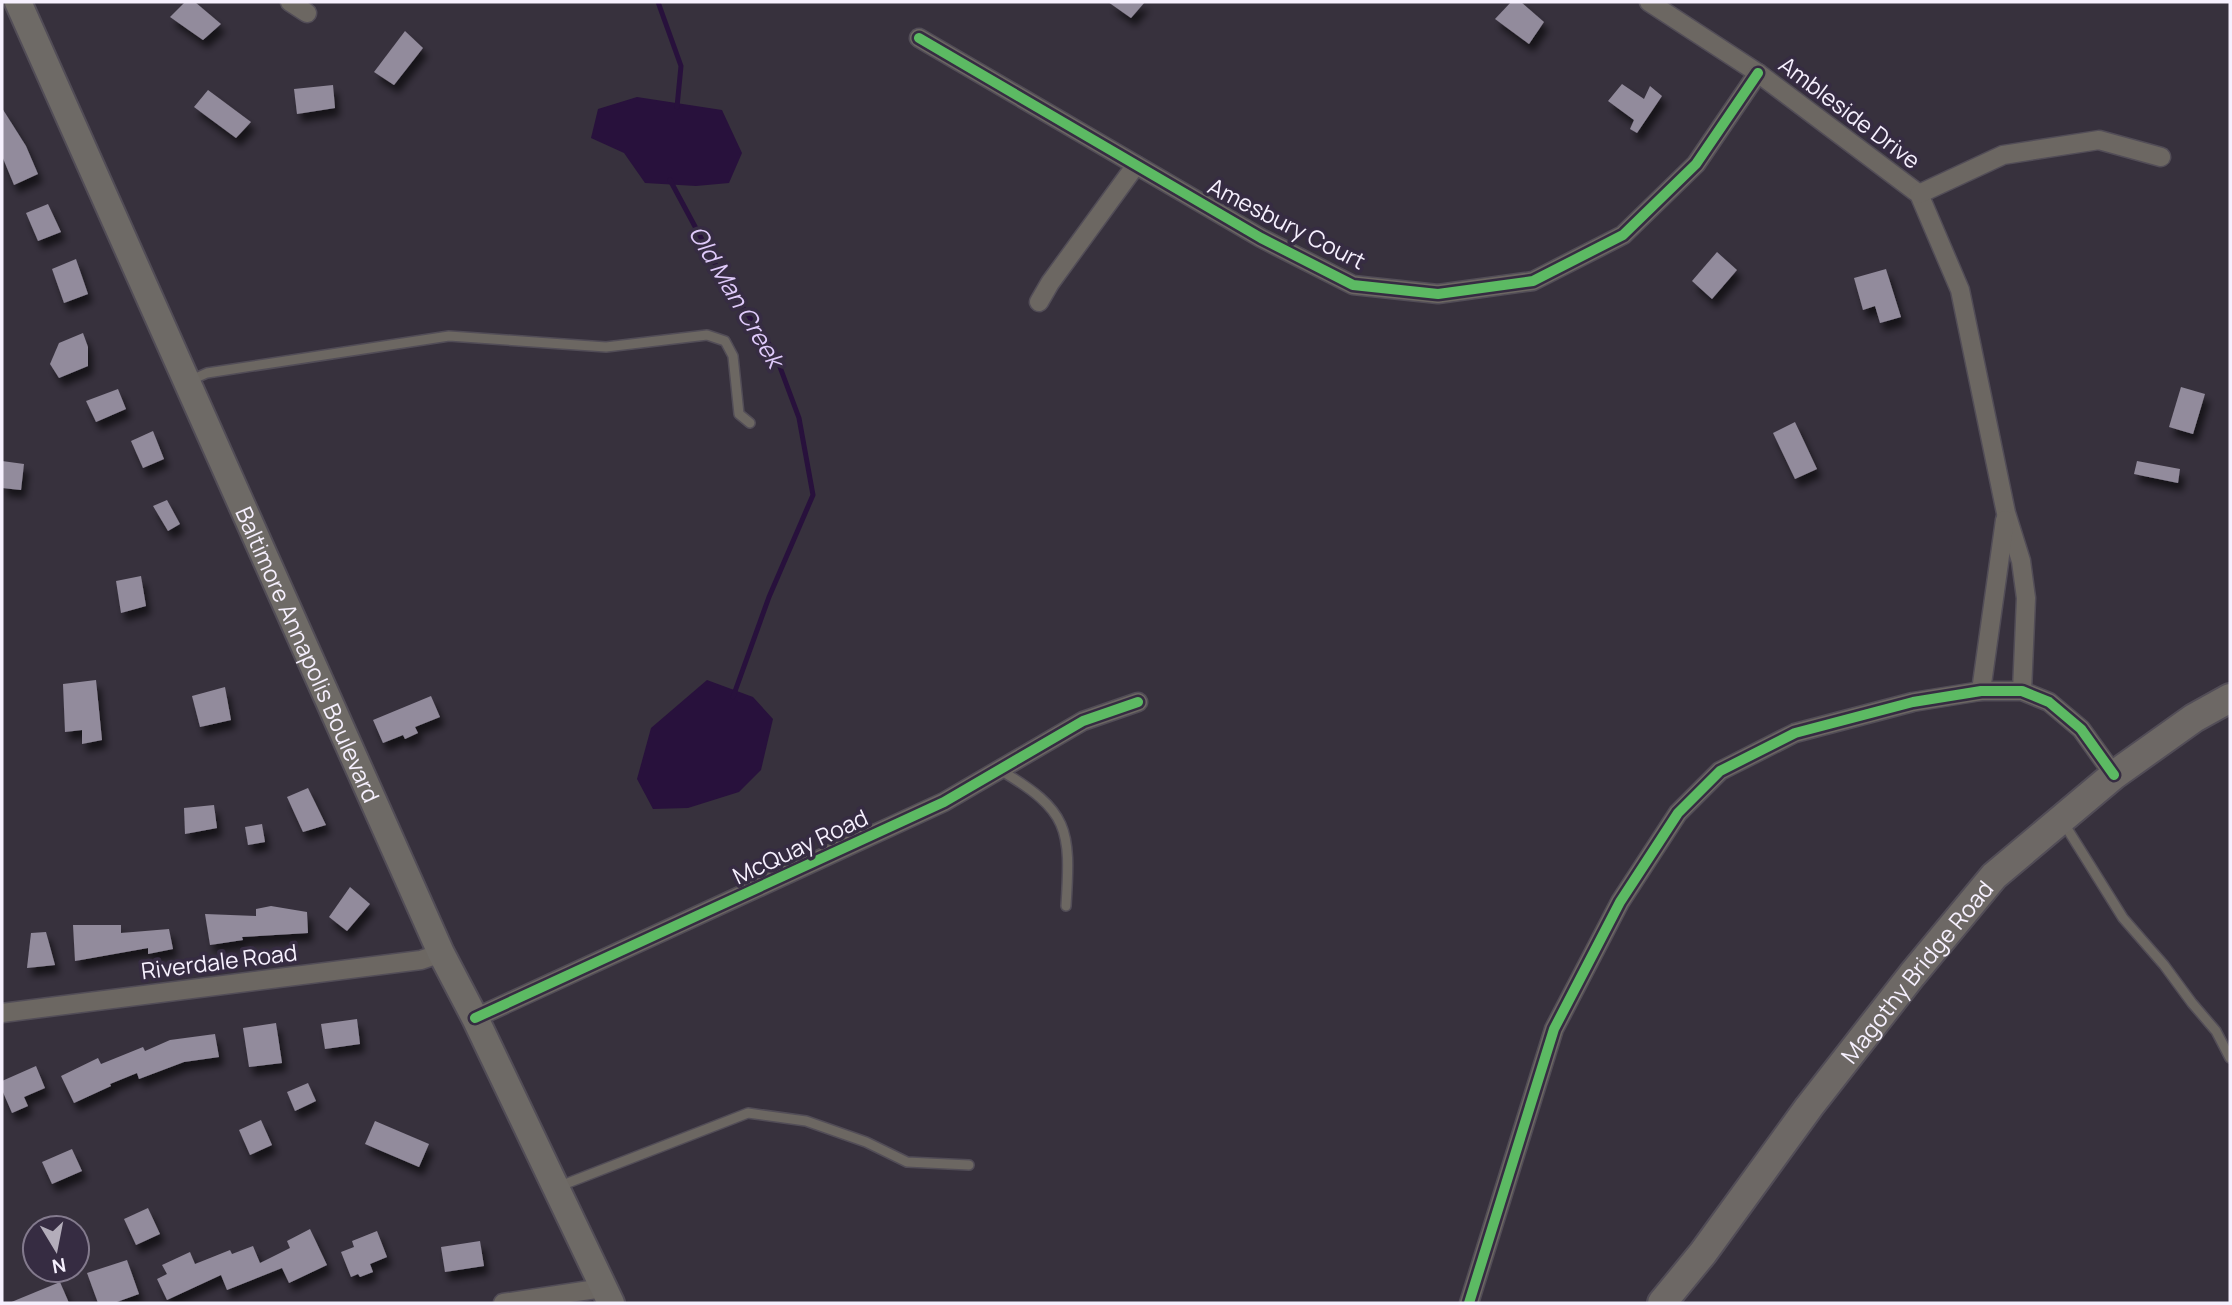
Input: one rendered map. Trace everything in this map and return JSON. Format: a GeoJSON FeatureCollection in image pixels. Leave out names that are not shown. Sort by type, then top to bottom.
{"type":"FeatureCollection","features":[{"type":"Feature","properties":{"kind":"main road","name":"Baltimore Annapolis Boulevard"},"geometry":{"type":"LineString","coordinates":[[18,2],[441,953],[475,1018],[607,1295]]}},
{"type":"Feature","properties":{"kind":"main road","name":"Magothy Bridge Road"},"geometry":{"type":"LineString","coordinates":[[1662,1303],[1703,1253],[1809,1107],[1994,876],[2114,775],[2194,718],[2230,698]]}},
{"type":"Feature","properties":{"kind":"street"},"geometry":{"type":"LineString","coordinates":[[290,2],[307,13]]}},
{"type":"Feature","properties":{"kind":"street","name":"Ambleside Drive"},"geometry":{"type":"LineString","coordinates":[[1649,2],[1758,73],[1919,194],[1961,290],[2006,513],[2021,561],[2026,598],[2022,691]]}},
{"type":"Feature","properties":{"kind":"street","name":"Amesbury Court"},"geometry":{"type":"LineString","coordinates":[[919,38],[1261,238],[1353,285],[1438,295],[1533,281],[1623,235],[1696,164],[1758,73]]}},
{"type":"Feature","properties":{"kind":"street"},"geometry":{"type":"LineString","coordinates":[[1919,194],[2003,155],[2099,140],[2161,157]]}},
{"type":"Feature","properties":{"kind":"street"},"geometry":{"type":"LineString","coordinates":[[1039,302],[1136,165]]}},
{"type":"Feature","properties":{"kind":"street","name":"Ambleside Drive"},"geometry":{"type":"LineString","coordinates":[[1981,691],[2006,513]]}},
{"type":"Feature","properties":{"kind":"street"},"geometry":{"type":"LineString","coordinates":[[1469,1303],[1554,1029],[1620,902],[1678,813],[1720,771],[1795,733],[1913,702],[1981,691],[2022,691],[2049,702],[2081,729],[2114,775]]}},
{"type":"Feature","properties":{"kind":"street","name":"McQuay Road"},"geometry":{"type":"LineString","coordinates":[[475,1018],[944,802],[1083,721],[1138,702]]}},
{"type":"Feature","properties":{"kind":"street","name":"Riverdale Road"},"geometry":{"type":"LineString","coordinates":[[2,1013],[421,960],[441,953]]}},
{"type":"Feature","properties":{"kind":"street"},"geometry":{"type":"LineString","coordinates":[[503,1303],[607,1295]]}},
{"type":"Feature","properties":{"kind":"lane"},"geometry":{"type":"LineString","coordinates":[[187,383],[207,373],[449,336],[606,347],[707,335],[725,341],[733,356],[739,414],[750,423]]}},
{"type":"Feature","properties":{"kind":"lane"},"geometry":{"type":"LineString","coordinates":[[1000,769],[1050,805],[1066,831],[1066,906]]}},
{"type":"Feature","properties":{"kind":"lane"},"geometry":{"type":"LineString","coordinates":[[2062,820],[2123,918],[2216,1031],[2230,1058]]}},
{"type":"Feature","properties":{"kind":"lane"},"geometry":{"type":"LineString","coordinates":[[555,1188],[748,1113],[806,1121],[866,1142],[907,1162],[969,1165]]}},
{"type":"Feature","properties":{"kind":"shaded area"},"geometry":{"type":"Polygon","coordinates":[[[637,97],[722,110],[742,153],[729,183],[696,186],[645,183],[624,153],[591,138],[598,109],[637,97]]]}},
{"type":"Feature","properties":{"kind":"shaded area"},"geometry":{"type":"Polygon","coordinates":[[[707,680],[753,697],[773,719],[761,770],[739,792],[688,808],[653,809],[637,779],[651,728],[707,680]]]}},
{"type":"Feature","properties":{"kind":"building"},"geometry":{"type":"Polygon","coordinates":[[[185,2],[195,2],[221,24],[203,40],[170,17],[185,2]]]}},
{"type":"Feature","properties":{"kind":"building"},"geometry":{"type":"Polygon","coordinates":[[[1108,2],[1145,2],[1131,18],[1108,2]]]}},
{"type":"Feature","properties":{"kind":"building"},"geometry":{"type":"Polygon","coordinates":[[[1511,2],[1521,2],[1544,22],[1529,44],[1495,19],[1511,2]]]}},
{"type":"Feature","properties":{"kind":"building"},"geometry":{"type":"Polygon","coordinates":[[[405,31],[423,48],[394,85],[374,72],[405,31]]]}},
{"type":"Feature","properties":{"kind":"building"},"geometry":{"type":"Polygon","coordinates":[[[1622,84],[1644,99],[1650,86],[1662,96],[1637,133],[1630,129],[1634,120],[1608,101],[1622,84]]]}},
{"type":"Feature","properties":{"kind":"building"},"geometry":{"type":"Polygon","coordinates":[[[333,85],[335,108],[297,114],[294,89],[333,85]]]}},
{"type":"Feature","properties":{"kind":"building"},"geometry":{"type":"Polygon","coordinates":[[[208,90],[251,122],[236,138],[194,107],[208,90]]]}},
{"type":"Feature","properties":{"kind":"building"},"geometry":{"type":"Polygon","coordinates":[[[2,108],[26,146],[38,174],[14,185],[2,156],[2,108]]]}},
{"type":"Feature","properties":{"kind":"building"},"geometry":{"type":"Polygon","coordinates":[[[48,204],[61,232],[38,241],[26,213],[48,204]]]}},
{"type":"Feature","properties":{"kind":"building"},"geometry":{"type":"Polygon","coordinates":[[[1717,252],[1737,270],[1712,299],[1692,281],[1717,252]]]}},
{"type":"Feature","properties":{"kind":"building"},"geometry":{"type":"Polygon","coordinates":[[[76,259],[88,294],[64,303],[52,269],[76,259]]]}},
{"type":"Feature","properties":{"kind":"building"},"geometry":{"type":"Polygon","coordinates":[[[1886,269],[1901,317],[1880,323],[1875,306],[1863,310],[1854,278],[1886,269]]]}},
{"type":"Feature","properties":{"kind":"building"},"geometry":{"type":"Polygon","coordinates":[[[83,333],[88,347],[88,366],[59,378],[50,364],[59,343],[83,333]]]}},
{"type":"Feature","properties":{"kind":"building"},"geometry":{"type":"Polygon","coordinates":[[[2181,387],[2205,394],[2193,434],[2169,427],[2181,387]]]}},
{"type":"Feature","properties":{"kind":"building"},"geometry":{"type":"Polygon","coordinates":[[[118,389],[126,409],[96,422],[86,401],[118,389]]]}},
{"type":"Feature","properties":{"kind":"building"},"geometry":{"type":"Polygon","coordinates":[[[1795,422],[1817,469],[1795,479],[1773,433],[1795,422]]]}},
{"type":"Feature","properties":{"kind":"building"},"geometry":{"type":"Polygon","coordinates":[[[153,431],[164,459],[143,468],[131,441],[153,431]]]}},
{"type":"Feature","properties":{"kind":"building"},"geometry":{"type":"Polygon","coordinates":[[[2,461],[24,464],[21,490],[2,488],[2,461]]]}},
{"type":"Feature","properties":{"kind":"building"},"geometry":{"type":"Polygon","coordinates":[[[2137,461],[2180,469],[2178,483],[2134,474],[2137,461]]]}},
{"type":"Feature","properties":{"kind":"building"},"geometry":{"type":"Polygon","coordinates":[[[167,500],[180,524],[168,531],[153,506],[167,500]]]}},
{"type":"Feature","properties":{"kind":"building"},"geometry":{"type":"Polygon","coordinates":[[[141,576],[146,606],[121,613],[116,581],[141,576]]]}},
{"type":"Feature","properties":{"kind":"building"},"geometry":{"type":"Polygon","coordinates":[[[96,680],[102,740],[82,744],[82,730],[65,732],[63,684],[96,680]]]}},
{"type":"Feature","properties":{"kind":"building"},"geometry":{"type":"Polygon","coordinates":[[[225,687],[231,720],[200,727],[192,696],[225,687]]]}},
{"type":"Feature","properties":{"kind":"building"},"geometry":{"type":"Polygon","coordinates":[[[431,696],[440,717],[415,727],[418,733],[405,739],[403,735],[383,743],[373,720],[431,696]]]}},
{"type":"Feature","properties":{"kind":"building"},"geometry":{"type":"Polygon","coordinates":[[[308,788],[326,825],[303,832],[287,797],[308,788]]]}},
{"type":"Feature","properties":{"kind":"building"},"geometry":{"type":"Polygon","coordinates":[[[214,805],[217,828],[185,834],[184,808],[214,805]]]}},
{"type":"Feature","properties":{"kind":"building"},"geometry":{"type":"Polygon","coordinates":[[[262,824],[265,842],[248,845],[245,827],[262,824]]]}},
{"type":"Feature","properties":{"kind":"building"},"geometry":{"type":"Polygon","coordinates":[[[350,887],[370,904],[347,931],[329,917],[350,887]]]}},
{"type":"Feature","properties":{"kind":"building"},"geometry":{"type":"Polygon","coordinates":[[[271,906],[307,912],[308,933],[242,937],[243,940],[210,945],[205,914],[256,916],[256,909],[271,906]]]}},
{"type":"Feature","properties":{"kind":"building"},"geometry":{"type":"Polygon","coordinates":[[[73,925],[121,925],[121,933],[169,929],[173,949],[148,954],[148,948],[75,961],[73,925]]]}},
{"type":"Feature","properties":{"kind":"building"},"geometry":{"type":"Polygon","coordinates":[[[46,932],[55,965],[27,968],[31,933],[46,932]]]}},
{"type":"Feature","properties":{"kind":"building"},"geometry":{"type":"Polygon","coordinates":[[[357,1019],[360,1044],[325,1049],[321,1024],[357,1019]]]}},
{"type":"Feature","properties":{"kind":"building"},"geometry":{"type":"Polygon","coordinates":[[[276,1023],[282,1063],[249,1067],[243,1028],[276,1023]]]}},
{"type":"Feature","properties":{"kind":"building"},"geometry":{"type":"Polygon","coordinates":[[[215,1034],[219,1057],[184,1062],[139,1079],[137,1073],[74,1103],[61,1076],[98,1058],[101,1064],[143,1047],[145,1051],[170,1040],[215,1034]]]}},
{"type":"Feature","properties":{"kind":"building"},"geometry":{"type":"Polygon","coordinates":[[[36,1066],[45,1088],[24,1097],[28,1106],[12,1113],[2,1090],[2,1081],[36,1066]]]}},
{"type":"Feature","properties":{"kind":"building"},"geometry":{"type":"Polygon","coordinates":[[[308,1083],[316,1101],[295,1111],[287,1092],[308,1083]]]}},
{"type":"Feature","properties":{"kind":"building"},"geometry":{"type":"Polygon","coordinates":[[[261,1120],[272,1145],[250,1155],[239,1130],[261,1120]]]}},
{"type":"Feature","properties":{"kind":"building"},"geometry":{"type":"Polygon","coordinates":[[[375,1121],[429,1144],[419,1167],[365,1144],[375,1121]]]}},
{"type":"Feature","properties":{"kind":"building"},"geometry":{"type":"Polygon","coordinates":[[[72,1149],[82,1171],[52,1184],[42,1162],[72,1149]]]}},
{"type":"Feature","properties":{"kind":"building"},"geometry":{"type":"Polygon","coordinates":[[[148,1208],[160,1234],[136,1245],[124,1219],[148,1208]]]}},
{"type":"Feature","properties":{"kind":"building"},"geometry":{"type":"Polygon","coordinates":[[[310,1229],[327,1265],[289,1283],[282,1268],[227,1290],[221,1275],[167,1300],[157,1279],[167,1274],[162,1265],[190,1252],[195,1264],[230,1250],[232,1254],[253,1246],[260,1263],[290,1248],[287,1241],[310,1229]]]}},
{"type":"Feature","properties":{"kind":"building"},"geometry":{"type":"Polygon","coordinates":[[[377,1231],[387,1257],[370,1264],[373,1272],[351,1277],[341,1252],[354,1247],[352,1241],[377,1231]]]}},
{"type":"Feature","properties":{"kind":"building"},"geometry":{"type":"Polygon","coordinates":[[[480,1241],[484,1266],[445,1272],[441,1247],[480,1241]]]}},
{"type":"Feature","properties":{"kind":"building"},"geometry":{"type":"Polygon","coordinates":[[[127,1260],[139,1294],[114,1303],[98,1303],[91,1284],[91,1272],[127,1260]]]}},
{"type":"Feature","properties":{"kind":"building"},"geometry":{"type":"Polygon","coordinates":[[[61,1284],[69,1303],[9,1303],[61,1284]]]}},
{"type":"Feature","properties":{"kind":"waterway","name":"Old Man Creek"},"geometry":{"type":"LineString","coordinates":[[658,2],[681,66],[677,107]]}},
{"type":"Feature","properties":{"kind":"waterway","name":"Old Man Creek"},"geometry":{"type":"LineString","coordinates":[[670,180],[727,286],[774,351],[799,418],[813,495],[769,597],[733,697]]}},
{"type":"Feature","properties":{"kind":"cycle path"},"geometry":{"type":"LineString","coordinates":[[919,38],[1261,238],[1353,285],[1438,294],[1533,281],[1623,235],[1696,164],[1758,73]]}},
{"type":"Feature","properties":{"kind":"cycle path"},"geometry":{"type":"LineString","coordinates":[[1469,1303],[1554,1029],[1620,902],[1678,813],[1720,771],[1795,733],[1913,702],[1981,691],[2022,691],[2049,702],[2081,729],[2114,775]]}},
{"type":"Feature","properties":{"kind":"cycle path"},"geometry":{"type":"LineString","coordinates":[[475,1018],[944,802],[1083,721],[1138,702]]}}]}
